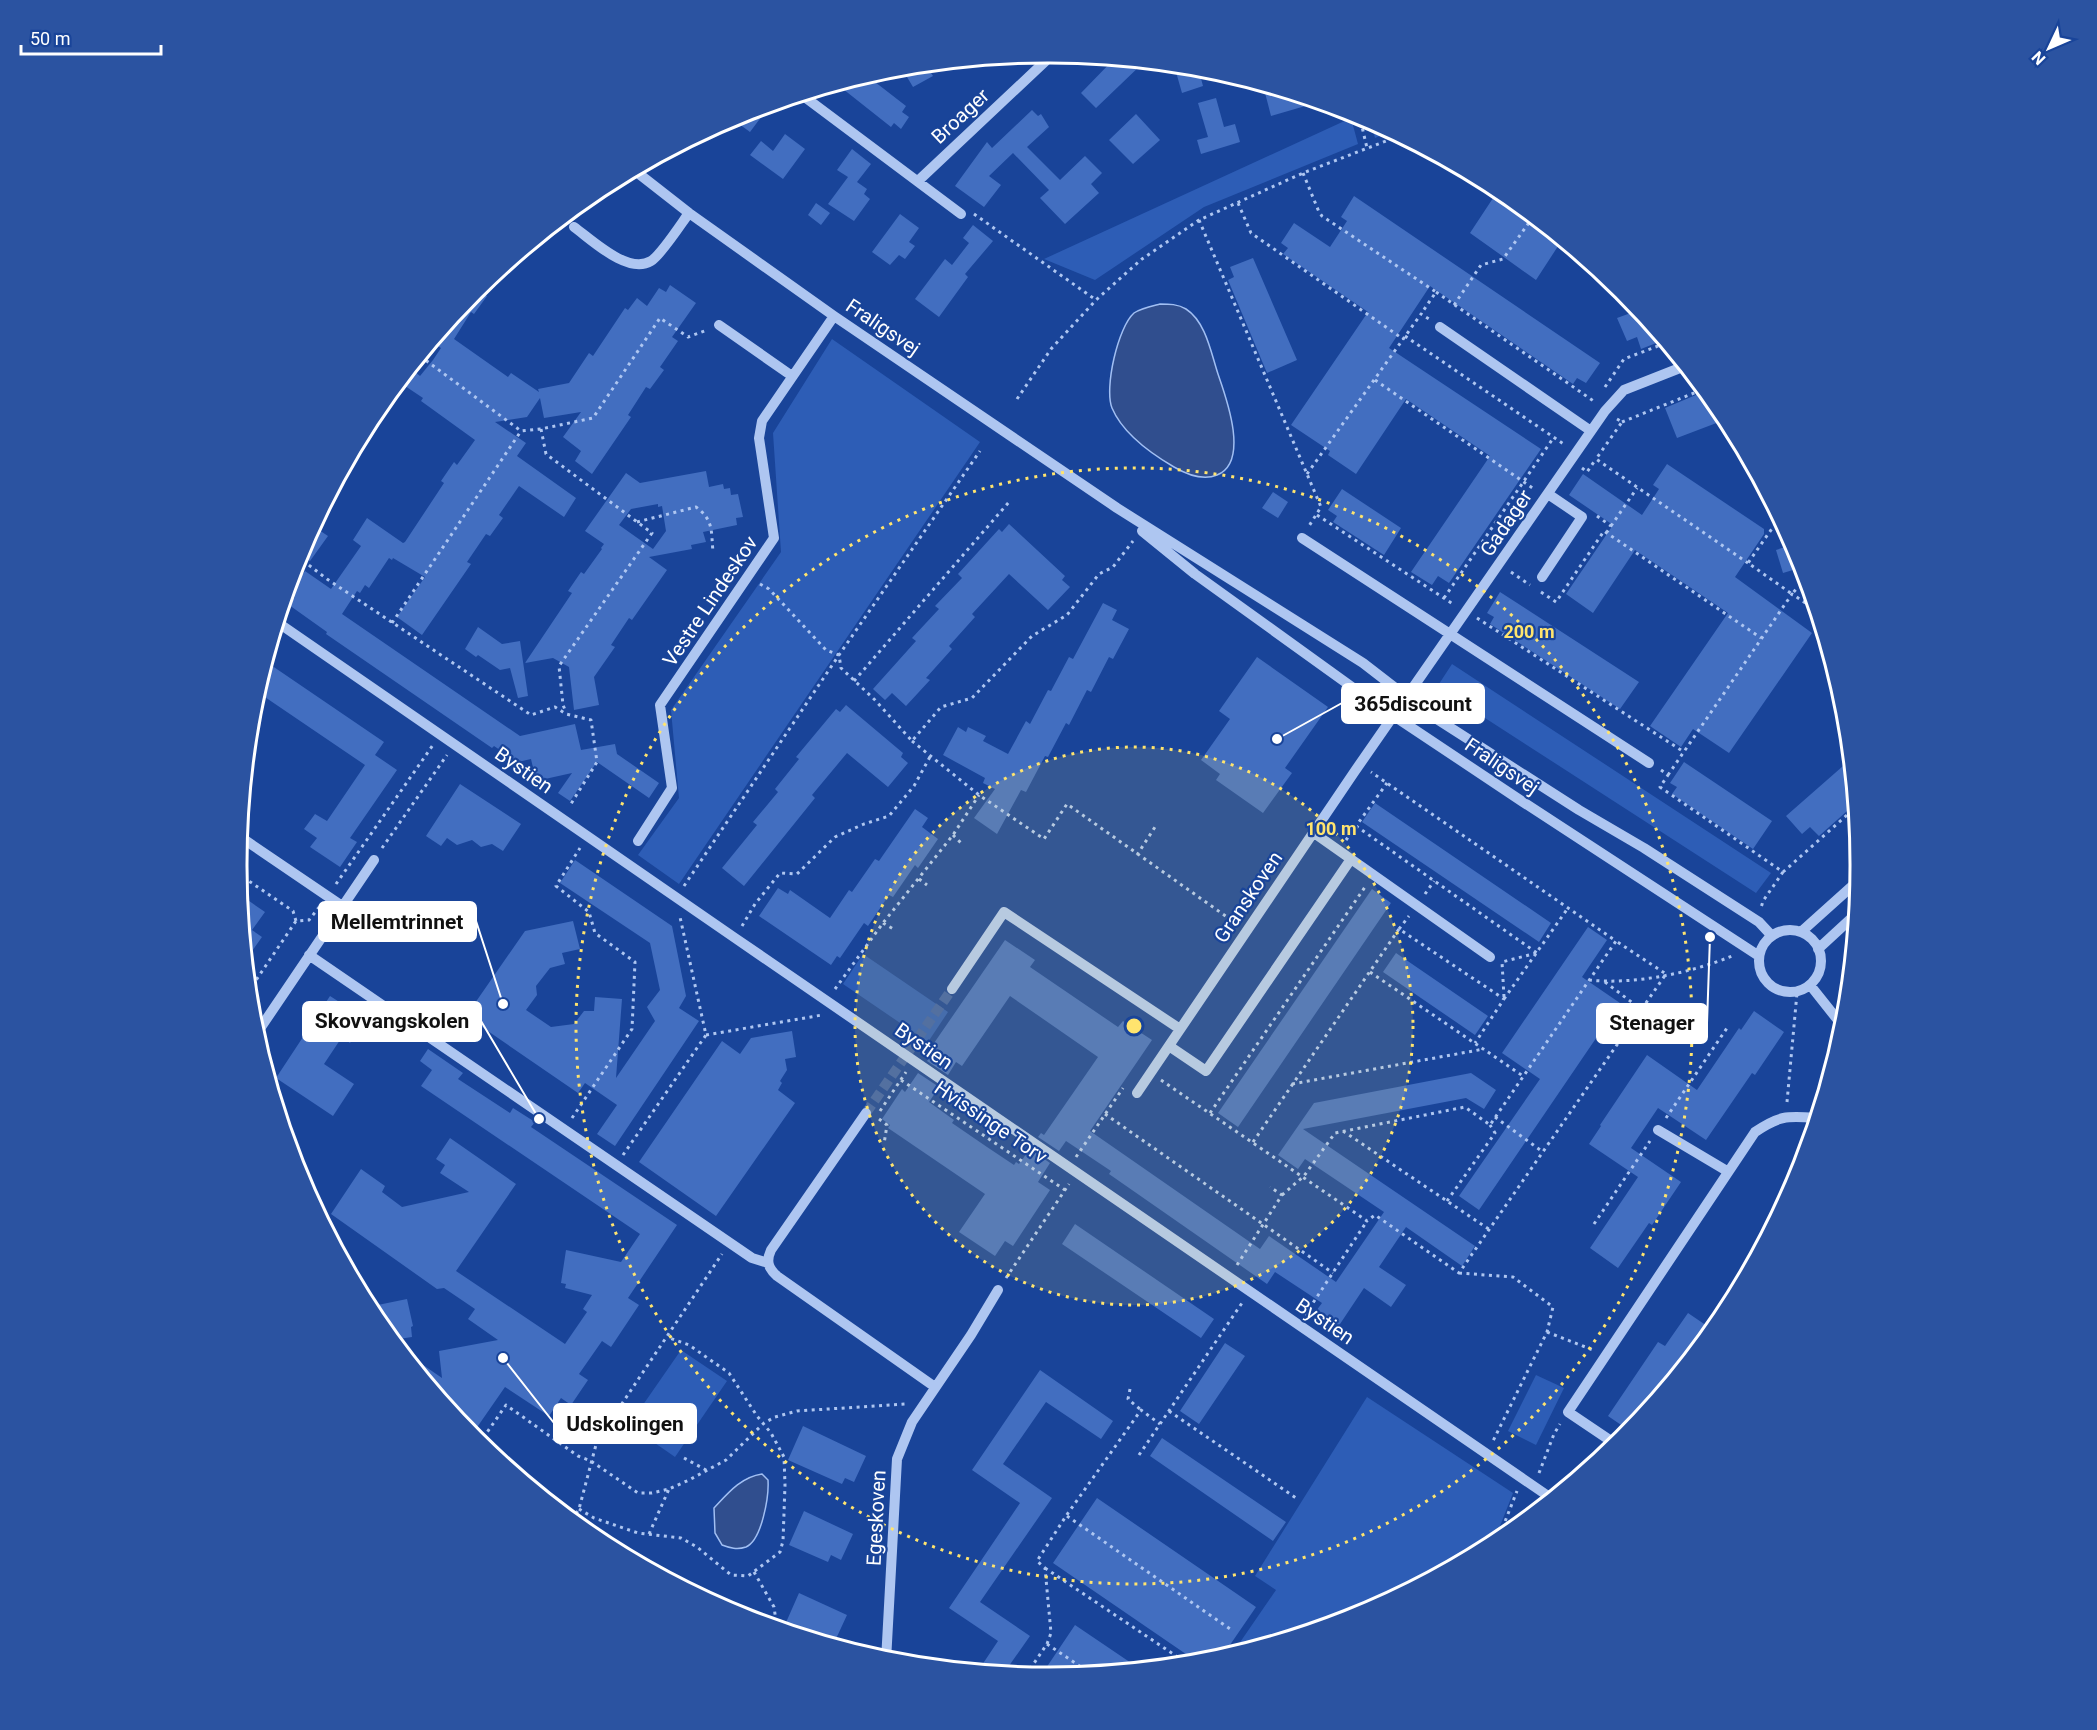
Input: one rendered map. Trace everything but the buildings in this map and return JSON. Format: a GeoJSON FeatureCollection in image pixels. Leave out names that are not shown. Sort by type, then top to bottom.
{"type":"FeatureCollection","features":[{"type":"Feature","properties":{"kind":"street","name":"Broager"},"geometry":{"type":"LineString","coordinates":[[918,181],[1043,63]]}},
{"type":"Feature","properties":{"kind":"street"},"geometry":{"type":"LineString","coordinates":[[809,100],[961,214]]}},
{"type":"Feature","properties":{"kind":"street","name":"Fraligsvej"},"geometry":{"type":"LineString","coordinates":[[640,175],[689,213],[834,316],[1117,508],[1363,663],[1429,714],[1759,922],[1772,936]]}},
{"type":"Feature","properties":{"kind":"street"},"geometry":{"type":"LineString","coordinates":[[574,227],[621,260],[640,265],[653,260],[689,213]]}},
{"type":"Feature","properties":{"kind":"street","name":"Vestre Lindeskov"},"geometry":{"type":"LineString","coordinates":[[638,841],[672,788],[660,705],[774,538],[759,438],[762,421],[834,316]]}},
{"type":"Feature","properties":{"kind":"street"},"geometry":{"type":"LineString","coordinates":[[719,325],[792,376]]}},
{"type":"Feature","properties":{"kind":"street"},"geometry":{"type":"LineString","coordinates":[[1440,327],[1591,431]]}},
{"type":"Feature","properties":{"kind":"street","name":"Gadager"},"geometry":{"type":"LineString","coordinates":[[1408,697],[1605,411],[1624,390],[1678,369]]}},
{"type":"Feature","properties":{"kind":"street"},"geometry":{"type":"LineString","coordinates":[[1542,577],[1582,517],[1547,496]]}},
{"type":"Feature","properties":{"kind":"street","name":"Fraligsvej"},"geometry":{"type":"LineString","coordinates":[[1117,508],[1195,574],[1394,716],[1759,956]]}},
{"type":"Feature","properties":{"kind":"street"},"geometry":{"type":"LineString","coordinates":[[1302,538],[1649,763]]}},
{"type":"Feature","properties":{"kind":"street","name":"Bystien"},"geometry":{"type":"LineString","coordinates":[[283,626],[1545,1494]]}},
{"type":"Feature","properties":{"kind":"street","name":"Granskoven"},"geometry":{"type":"LineString","coordinates":[[1137,1093],[1408,697]]}},
{"type":"Feature","properties":{"kind":"street"},"geometry":{"type":"LineString","coordinates":[[1314,833],[1490,957]]}},
{"type":"Feature","properties":{"kind":"street"},"geometry":{"type":"LineString","coordinates":[[247,841],[342,906]]}},
{"type":"Feature","properties":{"kind":"street"},"geometry":{"type":"LineString","coordinates":[[1169,1046],[1206,1071],[1351,859]]}},
{"type":"Feature","properties":{"kind":"street"},"geometry":{"type":"LineString","coordinates":[[263,1024],[374,860]]}},
{"type":"Feature","properties":{"kind":"street"},"geometry":{"type":"LineString","coordinates":[[1801,932],[1850,888]]}},
{"type":"Feature","properties":{"kind":"street"},"geometry":{"type":"LineString","coordinates":[[952,989],[1004,912],[1180,1029]]}},
{"type":"Feature","properties":{"kind":"street"},"geometry":{"type":"LineString","coordinates":[[1818,949],[1849,921]]}},
{"type":"Feature","properties":{"kind":"street"},"geometry":{"type":"LineString","coordinates":[[1786,930],[1801,932],[1811,939],[1818,949],[1820,968],[1818,975],[1810,985],[1798,991],[1784,991],[1772,986],[1760,969],[1759,956],[1764,944],[1772,936],[1786,930]]}},
{"type":"Feature","properties":{"kind":"street"},"geometry":{"type":"LineString","coordinates":[[309,955],[752,1258],[768,1263]]}},
{"type":"Feature","properties":{"kind":"street"},"geometry":{"type":"LineString","coordinates":[[1810,985],[1836,1017]]}},
{"type":"Feature","properties":{"kind":"street"},"geometry":{"type":"LineString","coordinates":[[871,1115],[797,1212],[771,1250],[768,1263],[771,1271],[777,1276],[935,1387]]}},
{"type":"Feature","properties":{"kind":"street"},"geometry":{"type":"LineString","coordinates":[[1608,1439],[1568,1412],[1726,1172],[1755,1132],[1785,1116],[1810,1118]]}},
{"type":"Feature","properties":{"kind":"street"},"geometry":{"type":"LineString","coordinates":[[1658,1130],[1726,1172]]}},
{"type":"Feature","properties":{"kind":"street","name":"Egeskoven"},"geometry":{"type":"LineString","coordinates":[[887,1651],[897,1459],[912,1422],[971,1335],[998,1290]]}},
{"type":"Feature","properties":{"kind":"path"},"geometry":{"type":"LineString","coordinates":[[1362,127],[1367,147]]}},
{"type":"Feature","properties":{"kind":"path"},"geometry":{"type":"LineString","coordinates":[[1017,399],[1051,349],[1096,300],[1142,259],[1199,220],[1303,173],[1389,140]]}},
{"type":"Feature","properties":{"kind":"path"},"geometry":{"type":"LineString","coordinates":[[1303,173],[1322,216],[1594,402]]}},
{"type":"Feature","properties":{"kind":"path"},"geometry":{"type":"LineString","coordinates":[[1238,203],[1251,233],[1565,445],[1580,424]]}},
{"type":"Feature","properties":{"kind":"path"},"geometry":{"type":"LineString","coordinates":[[961,214],[973,213],[1096,300]]}},
{"type":"Feature","properties":{"kind":"path"},"geometry":{"type":"LineString","coordinates":[[1199,220],[1321,507],[1302,538]]}},
{"type":"Feature","properties":{"kind":"path"},"geometry":{"type":"LineString","coordinates":[[1454,305],[1481,265],[1503,259],[1529,223]]}},
{"type":"Feature","properties":{"kind":"path"},"geometry":{"type":"LineString","coordinates":[[1307,474],[1436,292]]}},
{"type":"Feature","properties":{"kind":"path"},"geometry":{"type":"LineString","coordinates":[[1421,314],[1440,327]]}},
{"type":"Feature","properties":{"kind":"path"},"geometry":{"type":"LineString","coordinates":[[426,360],[521,431],[541,429],[593,418],[660,318],[687,337],[719,325]]}},
{"type":"Feature","properties":{"kind":"path"},"geometry":{"type":"LineString","coordinates":[[1375,380],[1523,482],[1547,496]]}},
{"type":"Feature","properties":{"kind":"path"},"geometry":{"type":"LineString","coordinates":[[1696,392],[1622,422],[1596,459],[1807,604]]}},
{"type":"Feature","properties":{"kind":"path"},"geometry":{"type":"LineString","coordinates":[[1605,411],[1622,422]]}},
{"type":"Feature","properties":{"kind":"path"},"geometry":{"type":"LineString","coordinates":[[541,429],[546,454],[652,533],[558,666],[566,714]]}},
{"type":"Feature","properties":{"kind":"path"},"geometry":{"type":"LineString","coordinates":[[392,622],[521,431]]}},
{"type":"Feature","properties":{"kind":"path"},"geometry":{"type":"LineString","coordinates":[[1444,598],[1554,437]]}},
{"type":"Feature","properties":{"kind":"path"},"geometry":{"type":"LineString","coordinates":[[706,1035],[676,897],[980,451]]}},
{"type":"Feature","properties":{"kind":"path"},"geometry":{"type":"LineString","coordinates":[[1611,526],[1638,488]]}},
{"type":"Feature","properties":{"kind":"path"},"geometry":{"type":"LineString","coordinates":[[854,681],[1009,502]]}},
{"type":"Feature","properties":{"kind":"path"},"geometry":{"type":"LineString","coordinates":[[637,522],[696,507],[706,514],[711,526],[713,552]]}},
{"type":"Feature","properties":{"kind":"path"},"geometry":{"type":"LineString","coordinates":[[1317,515],[1684,752]]}},
{"type":"Feature","properties":{"kind":"path"},"geometry":{"type":"LineString","coordinates":[[1748,563],[1774,524]]}},
{"type":"Feature","properties":{"kind":"path"},"geometry":{"type":"LineString","coordinates":[[912,741],[941,707],[972,698],[1032,636],[1067,615],[1099,574],[1113,567],[1141,530]]}},
{"type":"Feature","properties":{"kind":"path"},"geometry":{"type":"LineString","coordinates":[[1499,564],[1556,603],[1605,531],[1761,638]]}},
{"type":"Feature","properties":{"kind":"path"},"geometry":{"type":"LineString","coordinates":[[306,563],[531,715],[555,707],[566,714],[591,720],[597,762],[562,818]]}},
{"type":"Feature","properties":{"kind":"path"},"geometry":{"type":"LineString","coordinates":[[748,577],[769,589],[826,650],[839,655]]}},
{"type":"Feature","properties":{"kind":"path"},"geometry":{"type":"LineString","coordinates":[[1783,872],[1660,787],[1761,638],[1792,594],[1800,587]]}},
{"type":"Feature","properties":{"kind":"path"},"geometry":{"type":"LineString","coordinates":[[839,655],[841,668],[875,700],[912,741],[979,795],[1044,839],[1067,804],[1227,917]]}},
{"type":"Feature","properties":{"kind":"path"},"geometry":{"type":"LineString","coordinates":[[296,921],[309,920],[441,734]]}},
{"type":"Feature","properties":{"kind":"path"},"geometry":{"type":"LineString","coordinates":[[374,860],[455,744]]}},
{"type":"Feature","properties":{"kind":"path"},"geometry":{"type":"LineString","coordinates":[[735,938],[755,904],[780,873],[797,874],[835,837],[889,816],[914,786],[931,755]]}},
{"type":"Feature","properties":{"kind":"path"},"geometry":{"type":"LineString","coordinates":[[1649,763],[1668,775]]}},
{"type":"Feature","properties":{"kind":"path"},"geometry":{"type":"LineString","coordinates":[[1360,765],[1666,974]]}},
{"type":"Feature","properties":{"kind":"path"},"geometry":{"type":"LineString","coordinates":[[1386,783],[1356,826],[1537,953]]}},
{"type":"Feature","properties":{"kind":"path"},"geometry":{"type":"LineString","coordinates":[[827,1001],[883,923],[953,836],[979,795]]}},
{"type":"Feature","properties":{"kind":"path"},"geometry":{"type":"LineString","coordinates":[[1759,922],[1763,901],[1783,872],[1849,813]]}},
{"type":"Feature","properties":{"kind":"path"},"geometry":{"type":"LineString","coordinates":[[1137,855],[1155,827]]}},
{"type":"Feature","properties":{"kind":"path"},"geometry":{"type":"LineString","coordinates":[[564,1129],[632,1029],[635,962],[595,933],[589,912],[556,886],[587,836]]}},
{"type":"Feature","properties":{"kind":"path"},"geometry":{"type":"LineString","coordinates":[[953,836],[961,843]]}},
{"type":"Feature","properties":{"kind":"path"},"geometry":{"type":"LineString","coordinates":[[1210,1113],[1374,875]]}},
{"type":"Feature","properties":{"kind":"path"},"geometry":{"type":"LineString","coordinates":[[247,879],[293,911],[296,921]]}},
{"type":"Feature","properties":{"kind":"path"},"geometry":{"type":"LineString","coordinates":[[919,879],[927,885]]}},
{"type":"Feature","properties":{"kind":"path"},"geometry":{"type":"LineString","coordinates":[[1475,1043],[1568,908]]}},
{"type":"Feature","properties":{"kind":"path"},"geometry":{"type":"LineString","coordinates":[[255,982],[296,921]]}},
{"type":"Feature","properties":{"kind":"path"},"geometry":{"type":"LineString","coordinates":[[883,923],[895,930]]}},
{"type":"Feature","properties":{"kind":"path"},"geometry":{"type":"LineString","coordinates":[[1253,1142],[1399,929],[1504,999]]}},
{"type":"Feature","properties":{"kind":"path"},"geometry":{"type":"LineString","coordinates":[[1490,1125],[1616,941]]}},
{"type":"Feature","properties":{"kind":"path"},"geometry":{"type":"LineString","coordinates":[[1589,980],[1605,982],[1700,967],[1731,957],[1742,945]]}},
{"type":"Feature","properties":{"kind":"path"},"geometry":{"type":"LineString","coordinates":[[1504,999],[1502,962],[1537,953]]}},
{"type":"Feature","properties":{"kind":"path"},"geometry":{"type":"LineString","coordinates":[[1370,972],[1523,1076]]}},
{"type":"Feature","properties":{"kind":"path"},"geometry":{"type":"LineString","coordinates":[[1460,1273],[1666,974]]}},
{"type":"Feature","properties":{"kind":"path"},"geometry":{"type":"LineString","coordinates":[[1605,982],[1641,1010]]}},
{"type":"Feature","properties":{"kind":"path"},"geometry":{"type":"LineString","coordinates":[[1785,1116],[1798,991]]}},
{"type":"Feature","properties":{"kind":"path"},"geometry":{"type":"LineString","coordinates":[[616,1165],[706,1035],[842,1011]]}},
{"type":"Feature","properties":{"kind":"path"},"geometry":{"type":"LineString","coordinates":[[1292,1084],[1484,1049]]}},
{"type":"Feature","properties":{"kind":"path"},"geometry":{"type":"LineString","coordinates":[[1151,1073],[1367,1221]]}},
{"type":"Feature","properties":{"kind":"path","name":"Hvissinge Torv"},"geometry":{"type":"LineString","coordinates":[[901,1080],[1065,1190]]}},
{"type":"Feature","properties":{"kind":"path"},"geometry":{"type":"LineString","coordinates":[[1230,1278],[1282,1195],[1304,1176],[1335,1132],[1465,1107],[1490,1125],[1495,1133],[1447,1201]]}},
{"type":"Feature","properties":{"kind":"path"},"geometry":{"type":"LineString","coordinates":[[1106,1114],[1333,1273]]}},
{"type":"Feature","properties":{"kind":"path"},"geometry":{"type":"LineString","coordinates":[[871,1115],[887,1125],[884,1144]]}},
{"type":"Feature","properties":{"kind":"path"},"geometry":{"type":"LineString","coordinates":[[1495,1117],[1543,1152]]}},
{"type":"Feature","properties":{"kind":"path"},"geometry":{"type":"LineString","coordinates":[[1343,1131],[1490,1230]]}},
{"type":"Feature","properties":{"kind":"path"},"geometry":{"type":"LineString","coordinates":[[1270,1187],[1282,1195]]}},
{"type":"Feature","properties":{"kind":"path"},"geometry":{"type":"LineString","coordinates":[[1299,1325],[1367,1221],[1375,1215],[1460,1273],[1513,1277],[1553,1307],[1547,1332],[1486,1454]]}},
{"type":"Feature","properties":{"kind":"path"},"geometry":{"type":"LineString","coordinates":[[577,1513],[597,1441],[730,1243]]}},
{"type":"Feature","properties":{"kind":"path"},"geometry":{"type":"LineString","coordinates":[[1139,1455],[1250,1292]]}},
{"type":"Feature","properties":{"kind":"path"},"geometry":{"type":"LineString","coordinates":[[1547,1332],[1606,1354]]}},
{"type":"Feature","properties":{"kind":"path"},"geometry":{"type":"LineString","coordinates":[[579,1509],[594,1518],[638,1533],[681,1538],[697,1547],[730,1575],[748,1576],[780,1552],[783,1542],[785,1485],[784,1457],[778,1444],[729,1373],[689,1345],[667,1337]]}},
{"type":"Feature","properties":{"kind":"path"},"geometry":{"type":"LineString","coordinates":[[1130,1389],[1128,1399],[1160,1424]]}},
{"type":"Feature","properties":{"kind":"path"},"geometry":{"type":"LineString","coordinates":[[485,1436],[506,1405],[578,1456],[591,1461],[638,1493],[652,1493],[669,1489],[726,1460],[764,1424],[775,1417],[797,1411],[880,1407],[885,1404],[924,1404]]}},
{"type":"Feature","properties":{"kind":"path"},"geometry":{"type":"LineString","coordinates":[[1141,1410],[1037,1561],[1177,1656]]}},
{"type":"Feature","properties":{"kind":"path"},"geometry":{"type":"LineString","coordinates":[[1169,1412],[1296,1498]]}},
{"type":"Feature","properties":{"kind":"path"},"geometry":{"type":"LineString","coordinates":[[1534,1486],[1554,1434],[1568,1412]]}},
{"type":"Feature","properties":{"kind":"path"},"geometry":{"type":"LineString","coordinates":[[684,1458],[706,1470]]}},
{"type":"Feature","properties":{"kind":"path"},"geometry":{"type":"LineString","coordinates":[[1504,1525],[1522,1478]]}},
{"type":"Feature","properties":{"kind":"path"},"geometry":{"type":"LineString","coordinates":[[649,1534],[669,1489]]}},
{"type":"Feature","properties":{"kind":"path"},"geometry":{"type":"LineString","coordinates":[[1066,1516],[1233,1630]]}},
{"type":"Feature","properties":{"kind":"path"},"geometry":{"type":"LineString","coordinates":[[1032,1666],[1047,1644],[1051,1633],[1045,1568]]}},
{"type":"Feature","properties":{"kind":"path"},"geometry":{"type":"LineString","coordinates":[[754,1572],[774,1607],[776,1618]]}},
{"type":"Feature","properties":{"kind":"path"},"geometry":{"type":"LineString","coordinates":[[1047,1644],[1079,1666]]}},
{"type":"Feature","properties":{"kind":"shaded area"},"geometry":{"type":"Polygon","coordinates":[[[1346,121],[1352,123],[1358,144],[1204,207],[1095,280],[1044,259],[1346,121]]]}},
{"type":"Feature","properties":{"kind":"shaded area"},"geometry":{"type":"Polygon","coordinates":[[[1160,304],[1180,306],[1193,315],[1198,322],[1210,348],[1226,398],[1233,428],[1232,457],[1227,468],[1212,477],[1195,476],[1165,462],[1130,434],[1112,408],[1111,373],[1118,344],[1128,320],[1143,308],[1160,304]]]}},
{"type":"Feature","properties":{"kind":"shaded area"},"geometry":{"type":"Polygon","coordinates":[[[832,339],[980,442],[679,884],[638,855],[679,798],[671,710],[781,552],[773,433],[832,339]]]}},
{"type":"Feature","properties":{"kind":"shaded area"},"geometry":{"type":"Polygon","coordinates":[[[1452,664],[1771,873],[1756,893],[1437,687],[1452,664]]]}},
{"type":"Feature","properties":{"kind":"shaded area"},"geometry":{"type":"Polygon","coordinates":[[[863,954],[948,1012],[928,1042],[843,984],[863,954]]]}},
{"type":"Feature","properties":{"kind":"shaded area"},"geometry":{"type":"Polygon","coordinates":[[[681,1350],[727,1381],[675,1457],[629,1425],[681,1350]]]}},
{"type":"Feature","properties":{"kind":"shaded area"},"geometry":{"type":"Polygon","coordinates":[[[1536,1375],[1564,1388],[1536,1445],[1508,1431],[1536,1375]]]}},
{"type":"Feature","properties":{"kind":"shaded area"},"geometry":{"type":"Polygon","coordinates":[[[1367,1397],[1513,1493],[1499,1528],[1450,1560],[1355,1606],[1306,1624],[1239,1644],[1276,1590],[1255,1576],[1367,1397]]]}},
{"type":"Feature","properties":{"kind":"shaded area"},"geometry":{"type":"Polygon","coordinates":[[[762,1474],[768,1480],[767,1496],[756,1536],[752,1543],[743,1548],[722,1545],[715,1533],[714,1508],[741,1482],[762,1474]]]}},
{"type":"Feature","properties":{"kind":"tunnel"},"geometry":{"type":"LineString","coordinates":[[866,1113],[952,989]]}},
{"type":"Feature","properties":{"kind":"place","name":"365discount"},"geometry":{"type":"Point","coordinates":[1277,739]}},
{"type":"Feature","properties":{"kind":"place","name":"Stenager"},"geometry":{"type":"Point","coordinates":[1710,937]}},
{"type":"Feature","properties":{"kind":"place","name":"Mellemtrinnet"},"geometry":{"type":"Point","coordinates":[503,1004]}},
{"type":"Feature","properties":{"kind":"place","name":"Skovvangskolen"},"geometry":{"type":"Point","coordinates":[539,1119]}},
{"type":"Feature","properties":{"kind":"place","name":"Udskolingen"},"geometry":{"type":"Point","coordinates":[503,1358]}}]}
